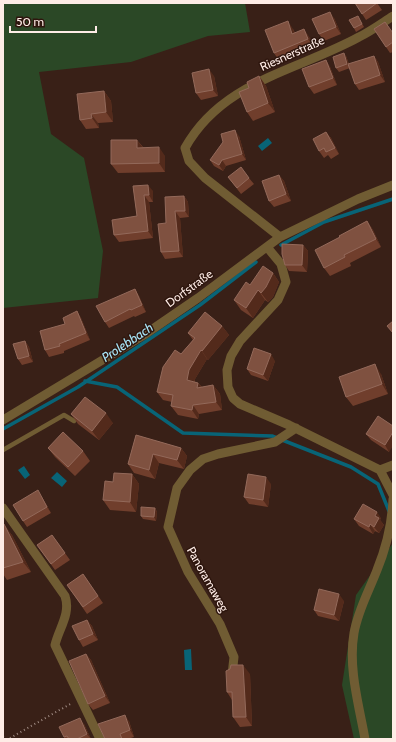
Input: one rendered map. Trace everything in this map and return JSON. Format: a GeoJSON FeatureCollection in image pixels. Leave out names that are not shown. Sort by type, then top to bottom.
{"type":"FeatureCollection","features":[{"type":"Feature","properties":{"kind":"street","name":"Riesnerstraße"},"geometry":{"type":"LineString","coordinates":[[280,237],[205,178],[189,161],[185,148],[195,130],[214,111],[224,102],[249,86],[359,37],[393,16]]}},
{"type":"Feature","properties":{"kind":"street","name":"Dorfstraße"},"geometry":{"type":"LineString","coordinates":[[3,420],[144,335],[280,237],[358,199],[393,185]]}},
{"type":"Feature","properties":{"kind":"street"},"geometry":{"type":"LineString","coordinates":[[267,247],[281,264],[286,282],[278,300],[240,341],[231,356],[227,370],[228,387],[233,398],[240,404],[293,430],[380,470],[393,495]]}},
{"type":"Feature","properties":{"kind":"street","name":"Panoramaweg"},"geometry":{"type":"LineString","coordinates":[[232,675],[234,657],[220,624],[188,572],[168,526],[177,488],[190,470],[203,460],[218,454],[275,442],[293,430]]}},
{"type":"Feature","properties":{"kind":"street"},"geometry":{"type":"LineString","coordinates":[[380,470],[393,465]]}},
{"type":"Feature","properties":{"kind":"street"},"geometry":{"type":"LineString","coordinates":[[366,739],[354,680],[352,655],[360,611],[384,549],[393,508],[393,499]]}},
{"type":"Feature","properties":{"kind":"street"},"geometry":{"type":"LineString","coordinates":[[3,508],[65,596],[68,605],[66,615],[55,645],[100,739]]}},
{"type":"Feature","properties":{"kind":"lane"},"geometry":{"type":"LineString","coordinates":[[3,450],[64,415],[74,421]]}},
{"type":"Feature","properties":{"kind":"path"},"geometry":{"type":"LineString","coordinates":[[10,738],[80,699]]}},
{"type":"Feature","properties":{"kind":"green space"},"geometry":{"type":"Polygon","coordinates":[[[3,3],[245,3],[250,32],[208,36],[131,62],[39,72],[51,134],[84,158],[103,251],[98,298],[3,308],[3,3]]]}},
{"type":"Feature","properties":{"kind":"green space"},"geometry":{"type":"Polygon","coordinates":[[[393,543],[393,739],[354,739],[342,685],[356,595],[393,543]]]}},
{"type":"Feature","properties":{"kind":"water"},"geometry":{"type":"Polygon","coordinates":[[[268,138],[272,143],[262,151],[258,146],[268,138]]]}},
{"type":"Feature","properties":{"kind":"water"},"geometry":{"type":"Polygon","coordinates":[[[24,466],[30,475],[25,479],[18,470],[24,466]]]}},
{"type":"Feature","properties":{"kind":"water"},"geometry":{"type":"Polygon","coordinates":[[[57,472],[67,481],[62,487],[51,478],[57,472]]]}},
{"type":"Feature","properties":{"kind":"water"},"geometry":{"type":"Polygon","coordinates":[[[191,649],[192,670],[185,670],[184,650],[191,649]]]}},
{"type":"Feature","properties":{"kind":"building"},"geometry":{"type":"Polygon","coordinates":[[[355,3],[377,3],[362,14],[355,3]]]}},
{"type":"Feature","properties":{"kind":"building"},"geometry":{"type":"Polygon","coordinates":[[[330,12],[336,27],[319,34],[312,19],[330,12]]]}},
{"type":"Feature","properties":{"kind":"building"},"geometry":{"type":"Polygon","coordinates":[[[358,16],[362,24],[354,28],[349,20],[358,16]]]}},
{"type":"Feature","properties":{"kind":"building"},"geometry":{"type":"Polygon","coordinates":[[[288,21],[292,34],[304,29],[308,39],[274,53],[265,30],[288,21]]]}},
{"type":"Feature","properties":{"kind":"building"},"geometry":{"type":"Polygon","coordinates":[[[385,22],[393,33],[393,42],[386,47],[374,29],[385,22]]]}},
{"type":"Feature","properties":{"kind":"building"},"geometry":{"type":"Polygon","coordinates":[[[344,53],[347,64],[336,68],[333,57],[344,53]]]}},
{"type":"Feature","properties":{"kind":"building"},"geometry":{"type":"Polygon","coordinates":[[[374,56],[380,75],[355,84],[348,64],[374,56]]]}},
{"type":"Feature","properties":{"kind":"building"},"geometry":{"type":"Polygon","coordinates":[[[326,60],[333,78],[309,87],[302,69],[326,60]]]}},
{"type":"Feature","properties":{"kind":"building"},"geometry":{"type":"Polygon","coordinates":[[[209,69],[213,90],[196,93],[192,73],[209,69]]]}},
{"type":"Feature","properties":{"kind":"building"},"geometry":{"type":"Polygon","coordinates":[[[259,76],[268,103],[247,112],[239,92],[249,88],[247,82],[259,76]]]}},
{"type":"Feature","properties":{"kind":"building"},"geometry":{"type":"Polygon","coordinates":[[[104,91],[106,112],[91,114],[92,118],[80,120],[77,94],[104,91]]]}},
{"type":"Feature","properties":{"kind":"building"},"geometry":{"type":"Polygon","coordinates":[[[235,130],[242,154],[222,160],[219,165],[210,160],[223,142],[221,134],[235,130]]]}},
{"type":"Feature","properties":{"kind":"building"},"geometry":{"type":"Polygon","coordinates":[[[326,132],[335,148],[326,152],[324,148],[319,151],[313,139],[326,132]]]}},
{"type":"Feature","properties":{"kind":"building"},"geometry":{"type":"Polygon","coordinates":[[[111,140],[137,140],[137,148],[159,147],[159,163],[111,164],[111,140]]]}},
{"type":"Feature","properties":{"kind":"building"},"geometry":{"type":"Polygon","coordinates":[[[241,167],[249,178],[237,188],[228,177],[241,167]]]}},
{"type":"Feature","properties":{"kind":"building"},"geometry":{"type":"Polygon","coordinates":[[[279,175],[286,194],[269,201],[262,181],[279,175]]]}},
{"type":"Feature","properties":{"kind":"building"},"geometry":{"type":"Polygon","coordinates":[[[148,185],[149,195],[144,195],[148,231],[114,235],[112,220],[137,216],[133,186],[148,185]]]}},
{"type":"Feature","properties":{"kind":"building"},"geometry":{"type":"Polygon","coordinates":[[[184,196],[185,211],[175,211],[179,251],[161,252],[158,224],[166,223],[165,197],[184,196]]]}},
{"type":"Feature","properties":{"kind":"building"},"geometry":{"type":"Polygon","coordinates":[[[367,221],[376,239],[344,255],[345,257],[324,268],[315,250],[367,221]]]}},
{"type":"Feature","properties":{"kind":"building"},"geometry":{"type":"Polygon","coordinates":[[[282,244],[303,245],[302,265],[285,265],[282,254],[282,244]]]}},
{"type":"Feature","properties":{"kind":"building"},"geometry":{"type":"Polygon","coordinates":[[[263,266],[273,273],[266,287],[261,293],[258,290],[246,308],[234,300],[246,282],[250,285],[263,266]]]}},
{"type":"Feature","properties":{"kind":"building"},"geometry":{"type":"Polygon","coordinates":[[[135,289],[142,305],[131,310],[130,309],[105,322],[96,306],[135,289]]]}},
{"type":"Feature","properties":{"kind":"building"},"geometry":{"type":"Polygon","coordinates":[[[77,311],[86,333],[59,344],[60,346],[45,350],[40,331],[65,324],[63,318],[77,311]]]}},
{"type":"Feature","properties":{"kind":"building"},"geometry":{"type":"Polygon","coordinates":[[[205,312],[222,326],[202,351],[201,350],[189,370],[187,380],[198,383],[197,388],[213,385],[216,402],[193,405],[192,410],[171,406],[173,395],[157,392],[163,367],[175,350],[181,354],[195,338],[188,333],[205,312]]]}},
{"type":"Feature","properties":{"kind":"building"},"geometry":{"type":"Polygon","coordinates":[[[393,321],[393,333],[387,326],[393,321]]]}},
{"type":"Feature","properties":{"kind":"building"},"geometry":{"type":"Polygon","coordinates":[[[25,341],[29,356],[18,359],[13,344],[25,341]]]}},
{"type":"Feature","properties":{"kind":"building"},"geometry":{"type":"Polygon","coordinates":[[[254,348],[271,354],[263,375],[247,369],[254,348]]]}},
{"type":"Feature","properties":{"kind":"building"},"geometry":{"type":"Polygon","coordinates":[[[375,364],[382,384],[346,397],[339,377],[375,364]]]}},
{"type":"Feature","properties":{"kind":"building"},"geometry":{"type":"Polygon","coordinates":[[[85,397],[106,413],[92,431],[71,414],[85,397]]]}},
{"type":"Feature","properties":{"kind":"building"},"geometry":{"type":"Polygon","coordinates":[[[378,416],[393,426],[393,432],[385,445],[366,434],[378,416]]]}},
{"type":"Feature","properties":{"kind":"building"},"geometry":{"type":"Polygon","coordinates":[[[63,432],[83,451],[68,467],[48,448],[63,432]]]}},
{"type":"Feature","properties":{"kind":"building"},"geometry":{"type":"Polygon","coordinates":[[[136,435],[181,448],[177,460],[153,454],[149,470],[128,464],[136,435]]]}},
{"type":"Feature","properties":{"kind":"building"},"geometry":{"type":"Polygon","coordinates":[[[114,473],[132,474],[130,502],[103,500],[105,481],[113,482],[114,473]]]}},
{"type":"Feature","properties":{"kind":"building"},"geometry":{"type":"Polygon","coordinates":[[[248,474],[266,477],[263,500],[244,497],[248,474]]]}},
{"type":"Feature","properties":{"kind":"building"},"geometry":{"type":"Polygon","coordinates":[[[38,490],[47,507],[23,521],[13,505],[38,490]]]}},
{"type":"Feature","properties":{"kind":"building"},"geometry":{"type":"Polygon","coordinates":[[[363,504],[377,512],[375,516],[379,518],[374,527],[370,524],[369,527],[354,519],[363,504]]]}},
{"type":"Feature","properties":{"kind":"building"},"geometry":{"type":"Polygon","coordinates":[[[141,507],[155,508],[154,517],[141,516],[141,507]]]}},
{"type":"Feature","properties":{"kind":"building"},"geometry":{"type":"Polygon","coordinates":[[[4,524],[23,562],[3,568],[3,525],[4,524]]]}},
{"type":"Feature","properties":{"kind":"building"},"geometry":{"type":"Polygon","coordinates":[[[52,535],[65,553],[51,564],[37,545],[52,535]]]}},
{"type":"Feature","properties":{"kind":"building"},"geometry":{"type":"Polygon","coordinates":[[[83,574],[98,596],[83,607],[67,585],[83,574]]]}},
{"type":"Feature","properties":{"kind":"building"},"geometry":{"type":"Polygon","coordinates":[[[319,589],[339,594],[334,615],[314,610],[319,589]]]}},
{"type":"Feature","properties":{"kind":"building"},"geometry":{"type":"Polygon","coordinates":[[[87,620],[93,634],[79,640],[72,626],[87,620]]]}},
{"type":"Feature","properties":{"kind":"building"},"geometry":{"type":"Polygon","coordinates":[[[86,654],[105,696],[88,704],[69,661],[86,654]]]}},
{"type":"Feature","properties":{"kind":"building"},"geometry":{"type":"Polygon","coordinates":[[[231,665],[243,665],[246,717],[233,717],[232,692],[227,692],[226,671],[230,669],[231,665]]]}},
{"type":"Feature","properties":{"kind":"building"},"geometry":{"type":"Polygon","coordinates":[[[125,715],[130,730],[120,734],[122,739],[105,739],[98,724],[125,715]]]}},
{"type":"Feature","properties":{"kind":"building"},"geometry":{"type":"Polygon","coordinates":[[[80,718],[87,734],[77,739],[69,739],[67,736],[64,737],[59,727],[80,718]]]}},
{"type":"Feature","properties":{"kind":"waterway","name":"Prolebbach"},"geometry":{"type":"LineString","coordinates":[[281,245],[324,222],[393,199]]}},
{"type":"Feature","properties":{"kind":"waterway","name":"Prolebbach"},"geometry":{"type":"LineString","coordinates":[[3,429],[78,387],[200,305],[256,262]]}},
{"type":"Feature","properties":{"kind":"waterway"},"geometry":{"type":"LineString","coordinates":[[85,381],[117,387],[183,433],[272,436],[351,467],[378,484],[389,511]]}}]}
